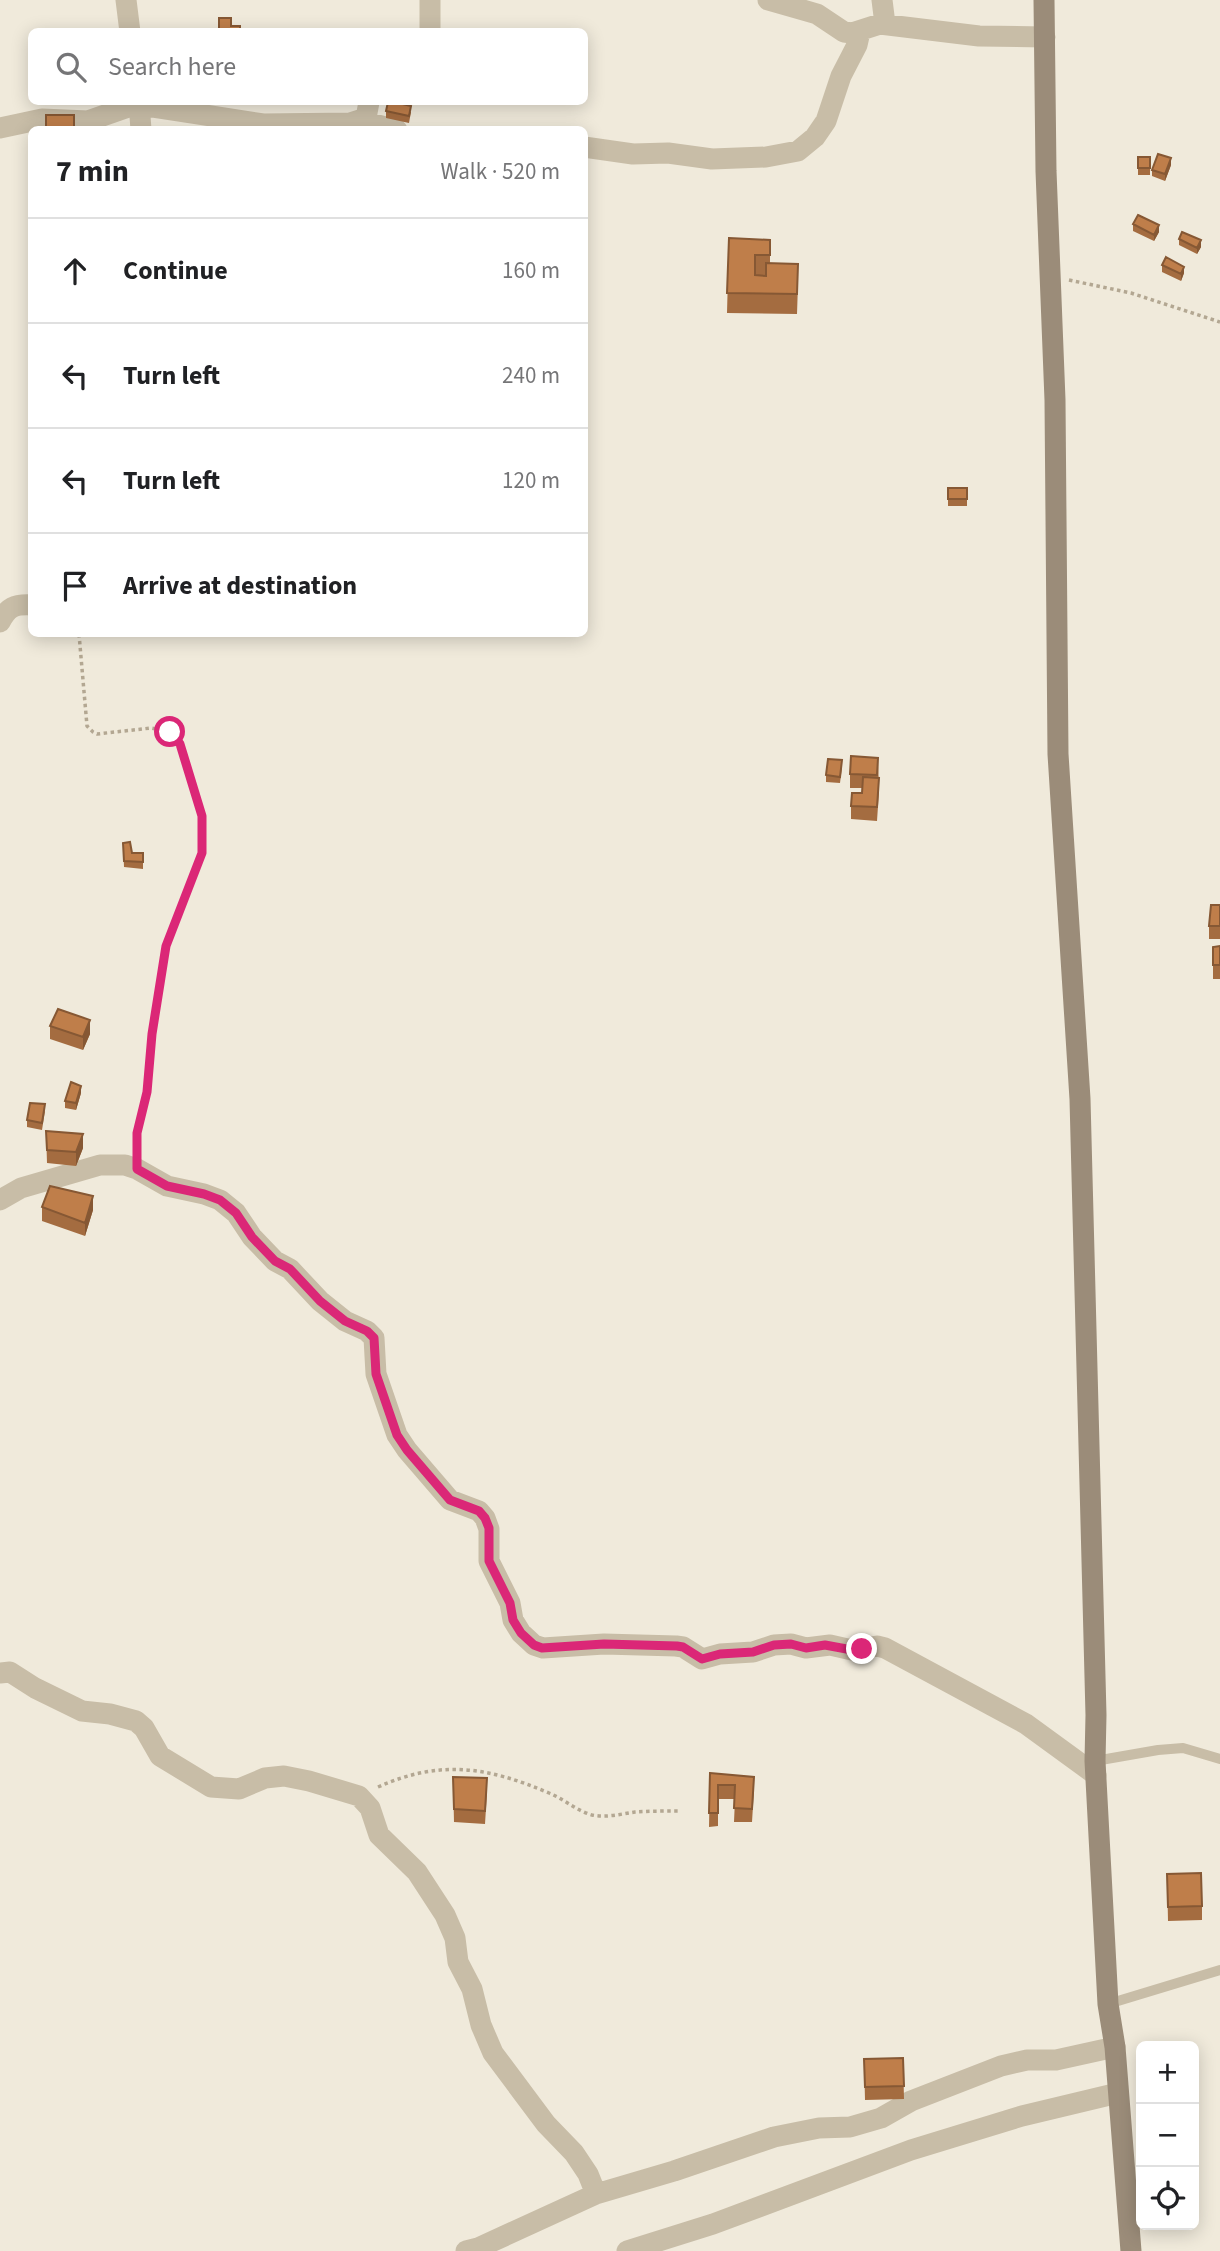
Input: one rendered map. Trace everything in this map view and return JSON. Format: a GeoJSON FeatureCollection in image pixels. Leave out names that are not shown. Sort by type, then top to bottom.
{"type":"FeatureCollection","features":[{"type":"Feature","properties":{"kind":"main road"},"geometry":{"type":"LineString","coordinates":[[1044,0],[1046,171],[1055,400],[1058,754],[1080,1099],[1096,1768],[1108,2004],[1115,2047],[1131,2251]]}},
{"type":"Feature","properties":{"kind":"street"},"geometry":{"type":"LineString","coordinates":[[126,0],[130,28]]}},
{"type":"Feature","properties":{"kind":"street"},"geometry":{"type":"LineString","coordinates":[[430,0],[430,28]]}},
{"type":"Feature","properties":{"kind":"street"},"geometry":{"type":"LineString","coordinates":[[768,0],[817,14],[844,32],[860,32],[885,24],[979,36],[1045,37]]}},
{"type":"Feature","properties":{"kind":"street"},"geometry":{"type":"LineString","coordinates":[[882,0],[885,24]]}},
{"type":"Feature","properties":{"kind":"street"},"geometry":{"type":"LineString","coordinates":[[588,148],[633,154],[668,153],[712,159],[766,157],[798,151],[815,137],[826,121],[860,32]]}},
{"type":"Feature","properties":{"kind":"street"},"geometry":{"type":"LineString","coordinates":[[0,128],[43,119],[88,121],[133,105]]}},
{"type":"Feature","properties":{"kind":"street"},"geometry":{"type":"LineString","coordinates":[[139,105],[141,126]]}},
{"type":"Feature","properties":{"kind":"street"},"geometry":{"type":"LineString","coordinates":[[151,105],[263,124],[321,125],[365,111],[390,126]]}},
{"type":"Feature","properties":{"kind":"street"},"geometry":{"type":"LineString","coordinates":[[0,622],[6,611],[13,606],[28,605]]}},
{"type":"Feature","properties":{"kind":"street"},"geometry":{"type":"LineString","coordinates":[[0,1200],[21,1188],[92,1167],[125,1165],[167,1186],[220,1200],[236,1213],[252,1237],[275,1261],[290,1269],[320,1301],[345,1321],[367,1331],[374,1338],[376,1374],[397,1435],[450,1500],[479,1511],[485,1518],[489,1528],[489,1561],[510,1603],[513,1620],[521,1633],[534,1645],[542,1648],[604,1644],[677,1646],[702,1659],[720,1654],[753,1652],[774,1645],[791,1644],[812,1648],[825,1645],[852,1650],[877,1646],[1026,1724],[1096,1768]]}},
{"type":"Feature","properties":{"kind":"street"},"geometry":{"type":"LineString","coordinates":[[0,1673],[10,1672],[35,1688],[82,1711],[110,1714],[136,1721],[144,1728],[160,1756],[211,1787],[239,1789],[265,1778],[284,1776],[359,1796],[370,1808],[379,1835],[417,1872],[445,1915],[455,1938],[458,1962],[472,1989],[481,2025],[493,2053],[546,2124],[574,2153],[588,2174],[596,2194]]}},
{"type":"Feature","properties":{"kind":"street"},"geometry":{"type":"LineString","coordinates":[[466,2251],[596,2194],[774,2137],[819,2128],[850,2127],[881,2118],[957,2081],[1001,2066],[1027,2060],[1056,2060],[1115,2047]]}},
{"type":"Feature","properties":{"kind":"street"},"geometry":{"type":"LineString","coordinates":[[627,2251],[713,2224],[911,2150],[1022,2116],[1118,2093]]}},
{"type":"Feature","properties":{"kind":"lane"},"geometry":{"type":"LineString","coordinates":[[1096,1768],[1158,1750],[1183,1748],[1220,1759]]}},
{"type":"Feature","properties":{"kind":"lane"},"geometry":{"type":"LineString","coordinates":[[1108,2004],[1220,1970]]}},
{"type":"Feature","properties":{"kind":"path"},"geometry":{"type":"LineString","coordinates":[[1050,277],[1131,293],[1219,322],[1220,316]]}},
{"type":"Feature","properties":{"kind":"path"},"geometry":{"type":"LineString","coordinates":[[79,637],[87,726],[97,734],[151,728],[170,732],[180,744],[202,816],[202,853],[166,946],[160,975],[147,1092],[137,1133],[137,1169]]}},
{"type":"Feature","properties":{"kind":"path"},"geometry":{"type":"LineString","coordinates":[[359,1796],[392,1780],[449,1768],[504,1775],[593,1815],[678,1811]]}},
{"type":"Feature","properties":{"kind":"building"},"geometry":{"type":"Polygon","coordinates":[[[219,18],[231,18],[231,26],[240,26],[240,28],[219,28],[219,18]]]}},
{"type":"Feature","properties":{"kind":"building"},"geometry":{"type":"Polygon","coordinates":[[[387,105],[411,106],[409,116],[386,111],[387,105]]]}},
{"type":"Feature","properties":{"kind":"building"},"geometry":{"type":"Polygon","coordinates":[[[46,115],[74,115],[74,126],[46,126],[46,115]]]}},
{"type":"Feature","properties":{"kind":"building"},"geometry":{"type":"Polygon","coordinates":[[[1158,154],[1171,158],[1165,174],[1152,170],[1158,154]]]}},
{"type":"Feature","properties":{"kind":"building"},"geometry":{"type":"Polygon","coordinates":[[[1138,157],[1150,157],[1150,168],[1138,168],[1138,157]]]}},
{"type":"Feature","properties":{"kind":"building"},"geometry":{"type":"Polygon","coordinates":[[[1138,215],[1159,225],[1154,235],[1133,224],[1138,215]]]}},
{"type":"Feature","properties":{"kind":"building"},"geometry":{"type":"Polygon","coordinates":[[[1182,232],[1201,240],[1197,248],[1179,239],[1182,232]]]}},
{"type":"Feature","properties":{"kind":"building"},"geometry":{"type":"Polygon","coordinates":[[[729,238],[770,240],[770,255],[755,255],[755,275],[766,276],[766,263],[798,264],[797,294],[727,293],[729,238]]]}},
{"type":"Feature","properties":{"kind":"building"},"geometry":{"type":"Polygon","coordinates":[[[1166,257],[1184,267],[1181,274],[1162,265],[1166,257]]]}},
{"type":"Feature","properties":{"kind":"building"},"geometry":{"type":"Polygon","coordinates":[[[948,488],[967,488],[967,499],[948,499],[948,488]]]}},
{"type":"Feature","properties":{"kind":"building"},"geometry":{"type":"Polygon","coordinates":[[[851,756],[878,758],[877,775],[850,774],[851,756]]]}},
{"type":"Feature","properties":{"kind":"building"},"geometry":{"type":"Polygon","coordinates":[[[828,759],[842,760],[840,777],[826,775],[828,759]]]}},
{"type":"Feature","properties":{"kind":"building"},"geometry":{"type":"Polygon","coordinates":[[[863,777],[879,778],[877,807],[851,806],[852,793],[862,793],[863,777]]]}},
{"type":"Feature","properties":{"kind":"building"},"geometry":{"type":"Polygon","coordinates":[[[130,842],[132,853],[143,853],[143,862],[124,861],[123,843],[130,842]]]}},
{"type":"Feature","properties":{"kind":"building"},"geometry":{"type":"Polygon","coordinates":[[[1211,905],[1220,905],[1220,926],[1209,926],[1211,905]]]}},
{"type":"Feature","properties":{"kind":"building"},"geometry":{"type":"Polygon","coordinates":[[[1220,946],[1220,965],[1213,965],[1213,947],[1220,946]]]}},
{"type":"Feature","properties":{"kind":"building"},"geometry":{"type":"Polygon","coordinates":[[[58,1009],[90,1020],[83,1037],[50,1026],[58,1009]]]}},
{"type":"Feature","properties":{"kind":"building"},"geometry":{"type":"Polygon","coordinates":[[[71,1082],[81,1086],[76,1103],[65,1101],[71,1082]]]}},
{"type":"Feature","properties":{"kind":"building"},"geometry":{"type":"Polygon","coordinates":[[[30,1103],[45,1104],[42,1123],[27,1120],[30,1103]]]}},
{"type":"Feature","properties":{"kind":"building"},"geometry":{"type":"Polygon","coordinates":[[[46,1131],[83,1134],[76,1152],[47,1150],[46,1131]]]}},
{"type":"Feature","properties":{"kind":"building"},"geometry":{"type":"Polygon","coordinates":[[[50,1186],[93,1196],[85,1223],[42,1207],[50,1186]]]}},
{"type":"Feature","properties":{"kind":"building"},"geometry":{"type":"Polygon","coordinates":[[[710,1773],[754,1777],[752,1809],[734,1808],[735,1785],[718,1785],[718,1813],[709,1813],[710,1773]]]}},
{"type":"Feature","properties":{"kind":"building"},"geometry":{"type":"Polygon","coordinates":[[[453,1777],[487,1778],[485,1811],[454,1809],[453,1777]]]}},
{"type":"Feature","properties":{"kind":"building"},"geometry":{"type":"Polygon","coordinates":[[[1201,1873],[1202,1906],[1168,1907],[1167,1874],[1201,1873]]]}},
{"type":"Feature","properties":{"kind":"building"},"geometry":{"type":"Polygon","coordinates":[[[903,2058],[904,2086],[865,2087],[864,2059],[903,2058]]]}},
{"type":"Feature","properties":{"kind":"route"},"geometry":{"type":"LineString","coordinates":[[170,732],[180,744],[202,816],[202,853],[166,946],[160,975],[147,1092],[137,1133],[137,1169],[167,1186],[220,1200],[236,1213],[252,1237],[275,1261],[290,1269],[320,1301],[345,1321],[367,1331],[374,1338],[376,1374],[397,1435],[450,1500],[479,1511],[485,1518],[489,1528],[489,1561],[510,1603],[513,1620],[521,1633],[534,1645],[542,1648],[604,1644],[677,1646],[702,1659],[720,1654],[753,1652],[774,1645],[791,1644],[806,1648],[830,1645],[852,1650],[862,1649]]}}]}
